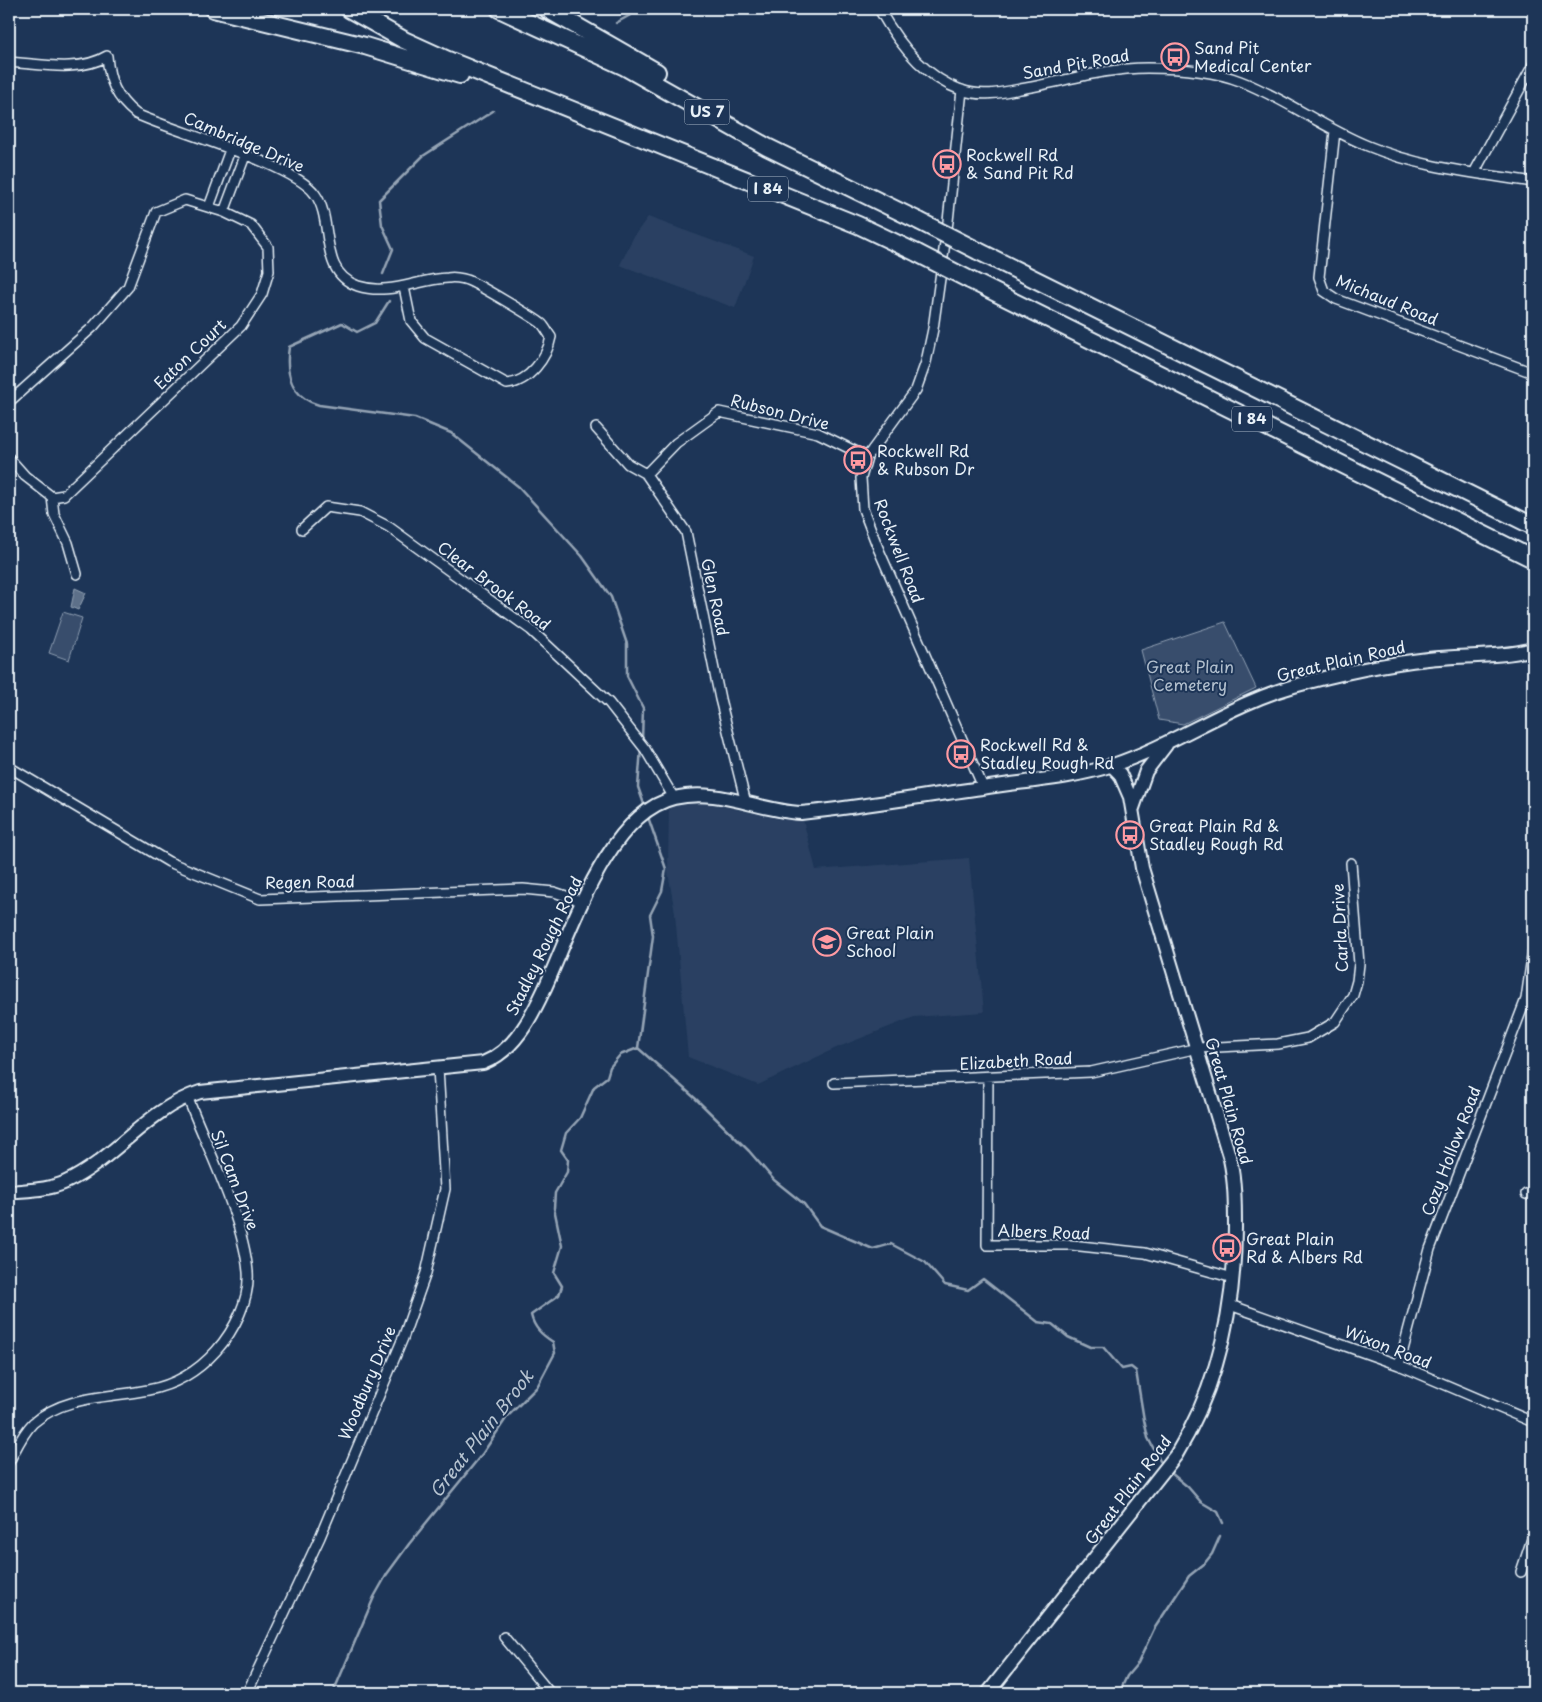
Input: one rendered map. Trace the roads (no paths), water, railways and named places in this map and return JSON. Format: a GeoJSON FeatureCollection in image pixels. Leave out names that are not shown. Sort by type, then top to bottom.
{"type":"FeatureCollection","features":[{"type":"Feature","properties":{"kind":"highway"},"geometry":{"type":"LineString","coordinates":[[213,9],[395,54],[616,129]]}},
{"type":"Feature","properties":{"kind":"highway","name":"I 84"},"geometry":{"type":"LineString","coordinates":[[348,9],[433,54],[858,225],[1533,559]]}},
{"type":"Feature","properties":{"kind":"highway","name":"US 7"},"geometry":{"type":"LineString","coordinates":[[499,9],[610,59],[767,147],[916,220]]}},
{"type":"Feature","properties":{"kind":"highway","name":"I 84"},"geometry":{"type":"LineString","coordinates":[[547,9],[916,220],[1533,526]]}},
{"type":"Feature","properties":{"kind":"main road","name":"Great Plain Road"},"geometry":{"type":"LineString","coordinates":[[988,1693],[1176,1455],[1192,1428],[1220,1352],[1234,1278],[1234,1177],[1198,1048],[1142,868],[1130,796],[1120,774],[1111,765],[1168,744],[1257,698],[1293,686],[1392,663],[1498,655],[1533,649]]}},
{"type":"Feature","properties":{"kind":"main road","name":"Great Plain Road"},"geometry":{"type":"LineString","coordinates":[[1133,811],[1146,771],[1168,744]]}},
{"type":"Feature","properties":{"kind":"main road","name":"Stadley Rough Road"},"geometry":{"type":"LineString","coordinates":[[9,1192],[55,1186],[82,1173],[154,1117],[187,1096],[216,1090],[483,1063],[497,1058],[512,1044],[536,1006],[606,856],[624,830],[646,811],[674,798],[704,794],[778,811],[801,813],[1061,777],[1111,765]]}},
{"type":"Feature","properties":{"kind":"street","name":"Sand Pit Road"},"geometry":{"type":"LineString","coordinates":[[879,9],[900,42],[916,59],[942,80],[962,90],[993,94],[1051,85],[1107,72],[1145,68],[1177,69],[1239,80],[1284,100],[1335,131],[1403,159],[1439,169],[1533,182]]}},
{"type":"Feature","properties":{"kind":"street","name":"Cambridge Drive"},"geometry":{"type":"LineString","coordinates":[[9,62],[80,65],[107,56],[108,73],[112,84],[126,106],[136,114],[245,156],[303,182],[315,194],[324,211],[332,262],[343,276],[357,286],[377,289],[404,287],[448,277],[467,280],[542,324],[551,337],[549,349],[529,374],[518,383],[507,384],[424,338],[412,321],[404,287]]}},
{"type":"Feature","properties":{"kind":"street"},"geometry":{"type":"LineString","coordinates":[[1474,173],[1533,65]]}},
{"type":"Feature","properties":{"kind":"street","name":"Rockwell Road"},"geometry":{"type":"LineString","coordinates":[[962,90],[936,311],[926,362],[916,390],[867,458],[861,478],[863,509],[983,787]]}},
{"type":"Feature","properties":{"kind":"street","name":"Michaud Road"},"geometry":{"type":"LineString","coordinates":[[1335,131],[1319,277],[1324,291],[1363,310],[1533,373]]}},
{"type":"Feature","properties":{"kind":"street"},"geometry":{"type":"LineString","coordinates":[[209,206],[230,150]]}},
{"type":"Feature","properties":{"kind":"street"},"geometry":{"type":"LineString","coordinates":[[224,212],[245,156]]}},
{"type":"Feature","properties":{"kind":"street","name":"Eaton Court"},"geometry":{"type":"LineString","coordinates":[[9,402],[94,327],[128,287],[156,212],[185,200],[209,206],[251,224],[268,247],[269,270],[262,294],[241,326],[64,495],[52,497]]}},
{"type":"Feature","properties":{"kind":"street","name":"Rubson Drive"},"geometry":{"type":"LineString","coordinates":[[646,474],[676,442],[719,412],[818,433],[867,458]]}},
{"type":"Feature","properties":{"kind":"street","name":"Glen Road"},"geometry":{"type":"LineString","coordinates":[[596,428],[628,464],[646,474],[686,532],[720,698],[746,803]]}},
{"type":"Feature","properties":{"kind":"street"},"geometry":{"type":"LineString","coordinates":[[9,458],[25,476],[52,497],[54,514],[68,543],[77,574]]}},
{"type":"Feature","properties":{"kind":"street","name":"Clear Brook Road"},"geometry":{"type":"LineString","coordinates":[[302,529],[326,507],[360,512],[389,527],[531,630],[609,703],[645,749],[674,798]]}},
{"type":"Feature","properties":{"kind":"street","name":"Regen Road"},"geometry":{"type":"LineString","coordinates":[[9,767],[169,862],[260,899],[524,889],[554,892],[584,902]]}},
{"type":"Feature","properties":{"kind":"street","name":"Carla Drive"},"geometry":{"type":"LineString","coordinates":[[1198,1048],[1295,1042],[1321,1032],[1334,1022],[1353,995],[1359,964],[1351,863]]}},
{"type":"Feature","properties":{"kind":"street","name":"Cozy Hollow Road"},"geometry":{"type":"LineString","coordinates":[[1399,1365],[1430,1249],[1526,999],[1533,950]]}},
{"type":"Feature","properties":{"kind":"street","name":"Elizabeth Road"},"geometry":{"type":"LineString","coordinates":[[834,1083],[988,1078],[1092,1072],[1198,1048]]}},
{"type":"Feature","properties":{"kind":"street","name":"Woodbury Drive"},"geometry":{"type":"LineString","coordinates":[[247,1693],[320,1537],[403,1338],[426,1274],[445,1189],[438,1068]]}},
{"type":"Feature","properties":{"kind":"street","name":"Albers Road"},"geometry":{"type":"LineString","coordinates":[[988,1078],[987,1245],[1071,1245],[1145,1253],[1234,1278]]}},
{"type":"Feature","properties":{"kind":"street","name":"Sil Cam Drive"},"geometry":{"type":"LineString","coordinates":[[9,1462],[22,1437],[32,1424],[64,1405],[100,1396],[149,1390],[173,1383],[204,1365],[227,1339],[242,1310],[248,1274],[240,1230],[187,1096]]}},
{"type":"Feature","properties":{"kind":"street","name":"Wixon Road"},"geometry":{"type":"LineString","coordinates":[[1230,1305],[1399,1365],[1533,1422]]}},
{"type":"Feature","properties":{"kind":"street"},"geometry":{"type":"LineString","coordinates":[[1521,1572],[1533,1536]]}},
{"type":"Feature","properties":{"kind":"street"},"geometry":{"type":"LineString","coordinates":[[504,1638],[550,1693]]}},
{"type":"Feature","properties":{"kind":"waterway"},"geometry":{"type":"LineString","coordinates":[[616,23],[641,9]]}},
{"type":"Feature","properties":{"kind":"waterway"},"geometry":{"type":"LineString","coordinates":[[383,274],[393,249],[382,225],[379,200],[423,156],[493,111]]}},
{"type":"Feature","properties":{"kind":"waterway"},"geometry":{"type":"LineString","coordinates":[[389,301],[375,323],[357,332],[342,323],[289,347],[289,375],[296,390],[302,396],[319,405],[415,418],[451,433],[519,487],[582,556],[611,597],[627,644],[627,676],[643,708],[642,741]]}},
{"type":"Feature","properties":{"kind":"waterway"},"geometry":{"type":"LineString","coordinates":[[641,748],[638,787],[645,807]]}},
{"type":"Feature","properties":{"kind":"waterway"},"geometry":{"type":"LineString","coordinates":[[648,817],[666,869],[662,891],[650,915],[653,936],[638,1048],[696,1099],[749,1151],[774,1180],[804,1204],[820,1226],[873,1249],[891,1244],[925,1262],[945,1285],[968,1290],[983,1279],[1038,1322],[1052,1324],[1068,1337],[1090,1347],[1103,1347],[1122,1369],[1131,1367],[1136,1371],[1148,1438],[1160,1461]]}},
{"type":"Feature","properties":{"kind":"waterway","name":"Great Plain Brook"},"geometry":{"type":"LineString","coordinates":[[333,1693],[374,1597],[387,1574],[483,1453],[507,1417],[537,1387],[555,1353],[553,1342],[539,1331],[531,1315],[559,1295],[562,1286],[554,1273],[562,1246],[554,1208],[555,1193],[567,1172],[568,1160],[561,1150],[566,1133],[580,1118],[594,1087],[607,1077],[610,1067],[620,1055],[638,1048]]}},
{"type":"Feature","properties":{"kind":"waterway"},"geometry":{"type":"LineString","coordinates":[[1171,1473],[1188,1487],[1201,1502],[1218,1512],[1223,1523]]}},
{"type":"Feature","properties":{"kind":"waterway"},"geometry":{"type":"LineString","coordinates":[[1119,1693],[1127,1676],[1138,1663],[1154,1629],[1189,1576],[1204,1564],[1212,1554],[1220,1536]]}},
{"type":"Feature","properties":{"kind":"place","name":"Sand Pit Medical Center"},"geometry":{"type":"Point","coordinates":[1175,57]}},
{"type":"Feature","properties":{"kind":"place","name":"Rockwell Rd & Sand Pit Rd"},"geometry":{"type":"Point","coordinates":[947,164]}},
{"type":"Feature","properties":{"kind":"place","name":"Rockwell Rd & Rubson Dr"},"geometry":{"type":"Point","coordinates":[858,460]}},
{"type":"Feature","properties":{"kind":"place","name":"Rockwell Rd & Stadley Rough Rd"},"geometry":{"type":"Point","coordinates":[961,754]}},
{"type":"Feature","properties":{"kind":"place","name":"Great Plain Rd & Stadley Rough Rd"},"geometry":{"type":"Point","coordinates":[1130,835]}},
{"type":"Feature","properties":{"kind":"place","name":"Great Plain School"},"geometry":{"type":"Point","coordinates":[827,942]}},
{"type":"Feature","properties":{"kind":"place","name":"Great Plain Rd & Albers Rd"},"geometry":{"type":"Point","coordinates":[1227,1248]}},
{"type":"Feature","properties":{"kind":"park label","name":"Great Plain Cemetery"},"geometry":{"type":"Point","coordinates":[1190,676]}}]}
